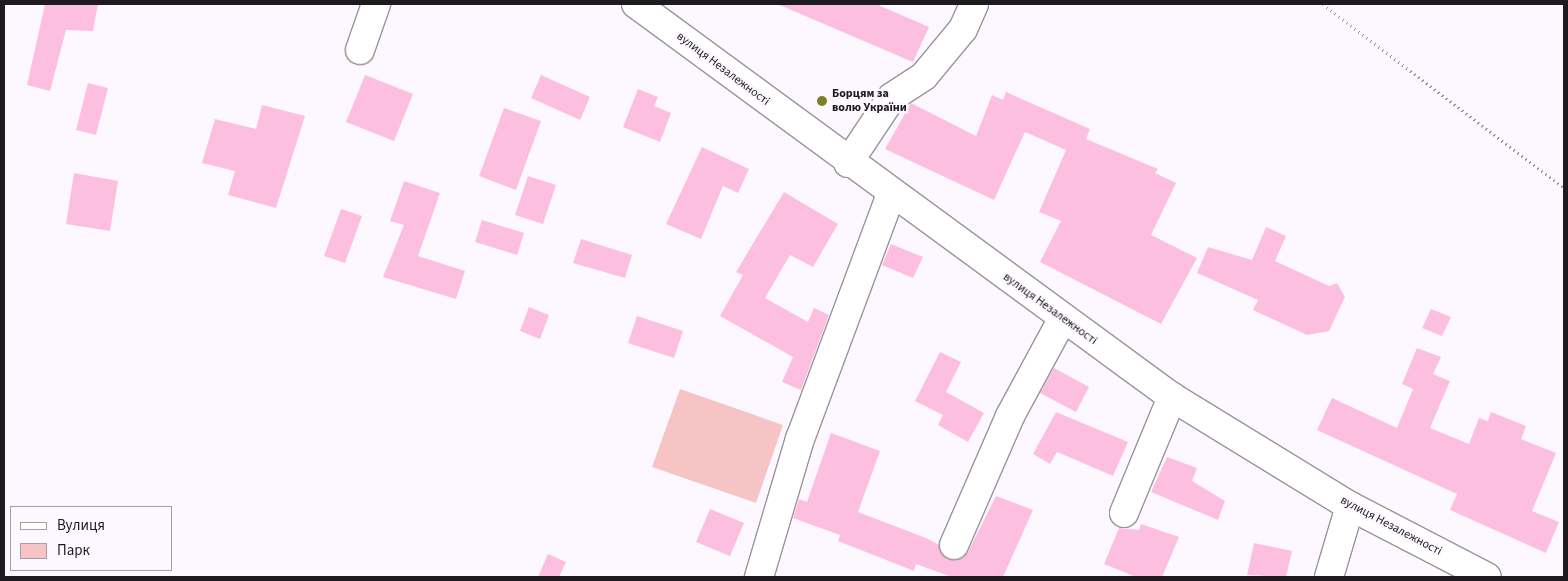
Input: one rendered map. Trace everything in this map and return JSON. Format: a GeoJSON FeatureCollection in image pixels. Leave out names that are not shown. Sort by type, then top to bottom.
{"type":"FeatureCollection","features":[{"type":"Feature","properties":{"kind":"street"},"geometry":{"type":"LineString","coordinates":[[360,50],[376,4]]}},
{"type":"Feature","properties":{"kind":"street","name":"вулиця Незалежності"},"geometry":{"type":"LineString","coordinates":[[636,4],[891,194],[1172,397],[1350,506],[1487,577]]}},
{"type":"Feature","properties":{"kind":"street"},"geometry":{"type":"LineString","coordinates":[[848,162],[892,97],[924,76],[963,29],[974,4]]}},
{"type":"Feature","properties":{"kind":"street"},"geometry":{"type":"LineString","coordinates":[[759,577],[800,439],[891,194]]}},
{"type":"Feature","properties":{"kind":"street"},"geometry":{"type":"LineString","coordinates":[[954,545],[1010,416],[1063,318]]}},
{"type":"Feature","properties":{"kind":"street"},"geometry":{"type":"LineString","coordinates":[[1124,513],[1172,397]]}},
{"type":"Feature","properties":{"kind":"street"},"geometry":{"type":"LineString","coordinates":[[1329,577],[1350,506]]}},
{"type":"Feature","properties":{"kind":"path"},"geometry":{"type":"LineString","coordinates":[[1323,4],[1564,188]]}},
{"type":"Feature","properties":{"kind":"green space"},"geometry":{"type":"Polygon","coordinates":[[[680,389],[783,425],[756,503],[652,467],[680,389]]]}},
{"type":"Feature","properties":{"kind":"building"},"geometry":{"type":"Polygon","coordinates":[[[45,4],[98,4],[93,31],[66,30],[50,91],[27,85],[45,4]]]}},
{"type":"Feature","properties":{"kind":"building"},"geometry":{"type":"Polygon","coordinates":[[[777,4],[876,4],[929,27],[913,62],[777,4]]]}},
{"type":"Feature","properties":{"kind":"building"},"geometry":{"type":"Polygon","coordinates":[[[365,75],[413,94],[394,141],[346,122],[365,75]]]}},
{"type":"Feature","properties":{"kind":"building"},"geometry":{"type":"Polygon","coordinates":[[[541,75],[590,97],[580,120],[531,98],[541,75]]]}},
{"type":"Feature","properties":{"kind":"building"},"geometry":{"type":"Polygon","coordinates":[[[88,83],[108,88],[96,135],[76,130],[88,83]]]}},
{"type":"Feature","properties":{"kind":"building"},"geometry":{"type":"Polygon","coordinates":[[[638,89],[658,97],[654,106],[671,113],[660,142],[623,127],[638,89]]]}},
{"type":"Feature","properties":{"kind":"building"},"geometry":{"type":"Polygon","coordinates":[[[1006,92],[1090,129],[1086,139],[1158,169],[1155,173],[1176,183],[1151,235],[1197,258],[1161,324],[1040,262],[1061,221],[1039,212],[1066,150],[1025,132],[994,200],[885,149],[911,103],[976,136],[992,95],[1003,100],[1006,92]]]}},
{"type":"Feature","properties":{"kind":"building"},"geometry":{"type":"Polygon","coordinates":[[[262,105],[305,116],[276,208],[228,195],[235,171],[202,163],[215,119],[256,129],[262,105]]]}},
{"type":"Feature","properties":{"kind":"building"},"geometry":{"type":"Polygon","coordinates":[[[504,108],[541,121],[516,190],[479,176],[504,108]]]}},
{"type":"Feature","properties":{"kind":"building"},"geometry":{"type":"Polygon","coordinates":[[[702,147],[749,169],[738,193],[723,186],[701,239],[666,224],[702,147]]]}},
{"type":"Feature","properties":{"kind":"building"},"geometry":{"type":"Polygon","coordinates":[[[74,173],[118,181],[110,231],[66,224],[74,173]]]}},
{"type":"Feature","properties":{"kind":"building"},"geometry":{"type":"Polygon","coordinates":[[[528,176],[556,185],[543,224],[515,215],[528,176]]]}},
{"type":"Feature","properties":{"kind":"building"},"geometry":{"type":"Polygon","coordinates":[[[404,181],[440,193],[418,256],[465,271],[456,299],[383,277],[404,225],[390,221],[404,181]]]}},
{"type":"Feature","properties":{"kind":"building"},"geometry":{"type":"Polygon","coordinates":[[[784,192],[838,224],[813,267],[790,255],[765,298],[808,322],[814,308],[829,315],[801,390],[782,382],[793,357],[720,316],[743,275],[736,272],[784,192]]]}},
{"type":"Feature","properties":{"kind":"building"},"geometry":{"type":"Polygon","coordinates":[[[341,209],[362,216],[345,263],[324,256],[341,209]]]}},
{"type":"Feature","properties":{"kind":"building"},"geometry":{"type":"Polygon","coordinates":[[[482,220],[524,233],[517,255],[475,242],[482,220]]]}},
{"type":"Feature","properties":{"kind":"building"},"geometry":{"type":"Polygon","coordinates":[[[1266,227],[1286,236],[1275,261],[1329,286],[1337,283],[1345,297],[1329,331],[1307,335],[1253,310],[1258,300],[1197,273],[1208,247],[1252,260],[1266,227]]]}},
{"type":"Feature","properties":{"kind":"building"},"geometry":{"type":"Polygon","coordinates":[[[581,239],[632,255],[625,278],[573,263],[581,239]]]}},
{"type":"Feature","properties":{"kind":"building"},"geometry":{"type":"Polygon","coordinates":[[[891,244],[923,257],[913,278],[882,265],[891,244]]]}},
{"type":"Feature","properties":{"kind":"building"},"geometry":{"type":"Polygon","coordinates":[[[529,307],[549,315],[540,339],[520,331],[529,307]]]}},
{"type":"Feature","properties":{"kind":"building"},"geometry":{"type":"Polygon","coordinates":[[[1431,309],[1451,317],[1442,336],[1422,328],[1431,309]]]}},
{"type":"Feature","properties":{"kind":"building"},"geometry":{"type":"Polygon","coordinates":[[[637,316],[683,331],[674,358],[628,343],[637,316]]]}},
{"type":"Feature","properties":{"kind":"building"},"geometry":{"type":"Polygon","coordinates":[[[1417,348],[1441,357],[1433,374],[1450,381],[1430,428],[1469,444],[1479,418],[1488,421],[1491,412],[1526,426],[1521,439],[1556,453],[1532,511],[1559,522],[1546,553],[1450,510],[1457,494],[1317,430],[1332,398],[1397,428],[1413,389],[1402,384],[1417,348]]]}},
{"type":"Feature","properties":{"kind":"building"},"geometry":{"type":"Polygon","coordinates":[[[940,352],[961,362],[946,392],[984,413],[968,442],[938,425],[943,415],[915,401],[940,352]]]}},
{"type":"Feature","properties":{"kind":"building"},"geometry":{"type":"Polygon","coordinates":[[[1054,368],[1089,387],[1076,412],[1040,393],[1054,368]]]}},
{"type":"Feature","properties":{"kind":"building"},"geometry":{"type":"Polygon","coordinates":[[[1056,412],[1128,442],[1113,476],[1057,452],[1050,464],[1033,454],[1056,412]]]}},
{"type":"Feature","properties":{"kind":"building"},"geometry":{"type":"Polygon","coordinates":[[[831,433],[880,451],[858,512],[926,538],[939,545],[948,559],[963,558],[968,552],[996,496],[1033,510],[1003,577],[952,577],[916,564],[914,571],[838,541],[840,535],[793,518],[799,499],[807,502],[831,433]]]}},
{"type":"Feature","properties":{"kind":"building"},"geometry":{"type":"Polygon","coordinates":[[[1167,457],[1197,468],[1192,481],[1225,501],[1218,520],[1151,492],[1167,457]]]}},
{"type":"Feature","properties":{"kind":"building"},"geometry":{"type":"Polygon","coordinates":[[[710,509],[744,523],[730,556],[696,542],[710,509]]]}},
{"type":"Feature","properties":{"kind":"building"},"geometry":{"type":"Polygon","coordinates":[[[1141,524],[1179,537],[1162,577],[1136,577],[1104,564],[1119,528],[1139,530],[1141,524]]]}},
{"type":"Feature","properties":{"kind":"building"},"geometry":{"type":"Polygon","coordinates":[[[1254,543],[1292,551],[1286,577],[1247,575],[1254,543]]]}},
{"type":"Feature","properties":{"kind":"building"},"geometry":{"type":"Polygon","coordinates":[[[548,554],[566,562],[559,577],[538,577],[548,554]]]}},
{"type":"Feature","properties":{"kind":"place","name":"Борцям за волю України"},"geometry":{"type":"Point","coordinates":[822,101]}}]}
